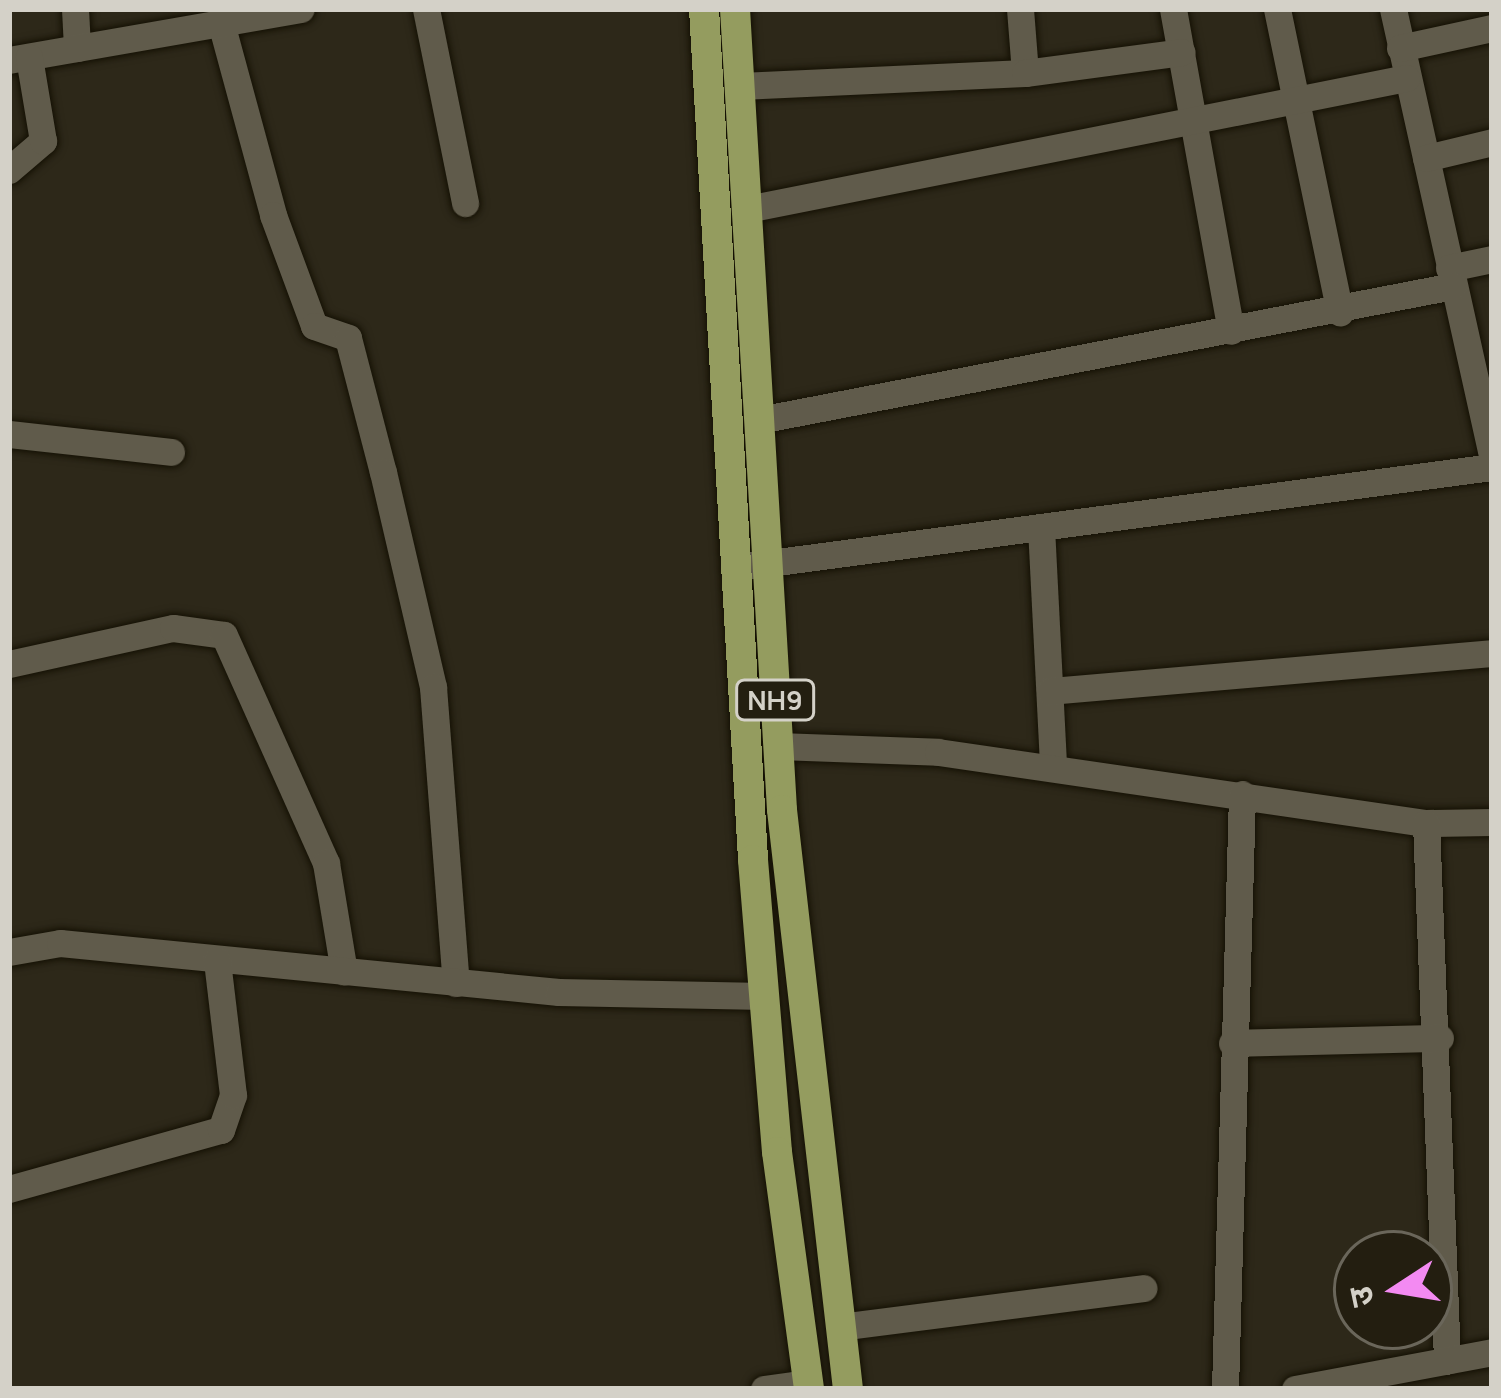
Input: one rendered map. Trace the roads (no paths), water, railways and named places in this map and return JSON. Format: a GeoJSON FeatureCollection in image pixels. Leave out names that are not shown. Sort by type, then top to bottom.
{"type":"FeatureCollection","features":[{"type":"Feature","properties":{"kind":"main road","name":"NH9"},"geometry":{"type":"LineString","coordinates":[[704,9],[752,566],[778,746],[848,1389]]}},
{"type":"Feature","properties":{"kind":"main road","name":"NH9"},"geometry":{"type":"LineString","coordinates":[[735,9],[759,420],[752,566],[764,996],[809,1386]]}},
{"type":"Feature","properties":{"kind":"street"},"geometry":{"type":"LineString","coordinates":[[75,9],[77,48]]}},
{"type":"Feature","properties":{"kind":"street"},"geometry":{"type":"LineString","coordinates":[[9,170],[43,141],[19,59],[301,9]]}},
{"type":"Feature","properties":{"kind":"street"},"geometry":{"type":"LineString","coordinates":[[426,9],[465,203]]}},
{"type":"Feature","properties":{"kind":"street"},"geometry":{"type":"LineString","coordinates":[[1020,9],[1025,73]]}},
{"type":"Feature","properties":{"kind":"street"},"geometry":{"type":"LineString","coordinates":[[1173,9],[1231,331]]}},
{"type":"Feature","properties":{"kind":"street"},"geometry":{"type":"LineString","coordinates":[[1277,9],[1340,314]]}},
{"type":"Feature","properties":{"kind":"street"},"geometry":{"type":"LineString","coordinates":[[1393,9],[1451,277],[1483,364],[1492,457]]}},
{"type":"Feature","properties":{"kind":"street"},"geometry":{"type":"LineString","coordinates":[[220,23],[273,215],[314,326],[348,338],[383,472],[434,687],[456,982]]}},
{"type":"Feature","properties":{"kind":"street"},"geometry":{"type":"LineString","coordinates":[[1400,48],[1492,28]]}},
{"type":"Feature","properties":{"kind":"street"},"geometry":{"type":"LineString","coordinates":[[740,86],[1025,73],[1181,52]]}},
{"type":"Feature","properties":{"kind":"street"},"geometry":{"type":"LineString","coordinates":[[747,209],[1406,78]]}},
{"type":"Feature","properties":{"kind":"street"},"geometry":{"type":"LineString","coordinates":[[1426,158],[1492,142]]}},
{"type":"Feature","properties":{"kind":"street"},"geometry":{"type":"LineString","coordinates":[[759,420],[1340,314],[1492,259]]}},
{"type":"Feature","properties":{"kind":"street"},"geometry":{"type":"LineString","coordinates":[[9,434],[171,452]]}},
{"type":"Feature","properties":{"kind":"street"},"geometry":{"type":"LineString","coordinates":[[752,566],[1492,467]]}},
{"type":"Feature","properties":{"kind":"street"},"geometry":{"type":"LineString","coordinates":[[1041,527],[1053,764]]}},
{"type":"Feature","properties":{"kind":"street"},"geometry":{"type":"LineString","coordinates":[[9,664],[172,628],[224,635],[326,863],[344,972]]}},
{"type":"Feature","properties":{"kind":"street"},"geometry":{"type":"LineString","coordinates":[[1050,691],[1492,653]]}},
{"type":"Feature","properties":{"kind":"street"},"geometry":{"type":"LineString","coordinates":[[778,746],[1053,764],[1426,823],[1492,823]]}},
{"type":"Feature","properties":{"kind":"street"},"geometry":{"type":"LineString","coordinates":[[1226,1389],[1242,794]]}},
{"type":"Feature","properties":{"kind":"street"},"geometry":{"type":"LineString","coordinates":[[1426,823],[1440,1038],[1447,1360]]}},
{"type":"Feature","properties":{"kind":"street"},"geometry":{"type":"LineString","coordinates":[[9,952],[60,943],[456,982],[764,996]]}},
{"type":"Feature","properties":{"kind":"street"},"geometry":{"type":"LineString","coordinates":[[9,1189],[220,1130],[232,1095],[217,959]]}},
{"type":"Feature","properties":{"kind":"street"},"geometry":{"type":"LineString","coordinates":[[1232,1043],[1440,1038]]}},
{"type":"Feature","properties":{"kind":"street"},"geometry":{"type":"LineString","coordinates":[[840,1327],[1144,1288]]}},
{"type":"Feature","properties":{"kind":"street"},"geometry":{"type":"LineString","coordinates":[[1294,1389],[1492,1352]]}},
{"type":"Feature","properties":{"kind":"street"},"geometry":{"type":"LineString","coordinates":[[764,1389],[809,1386]]}}]}
